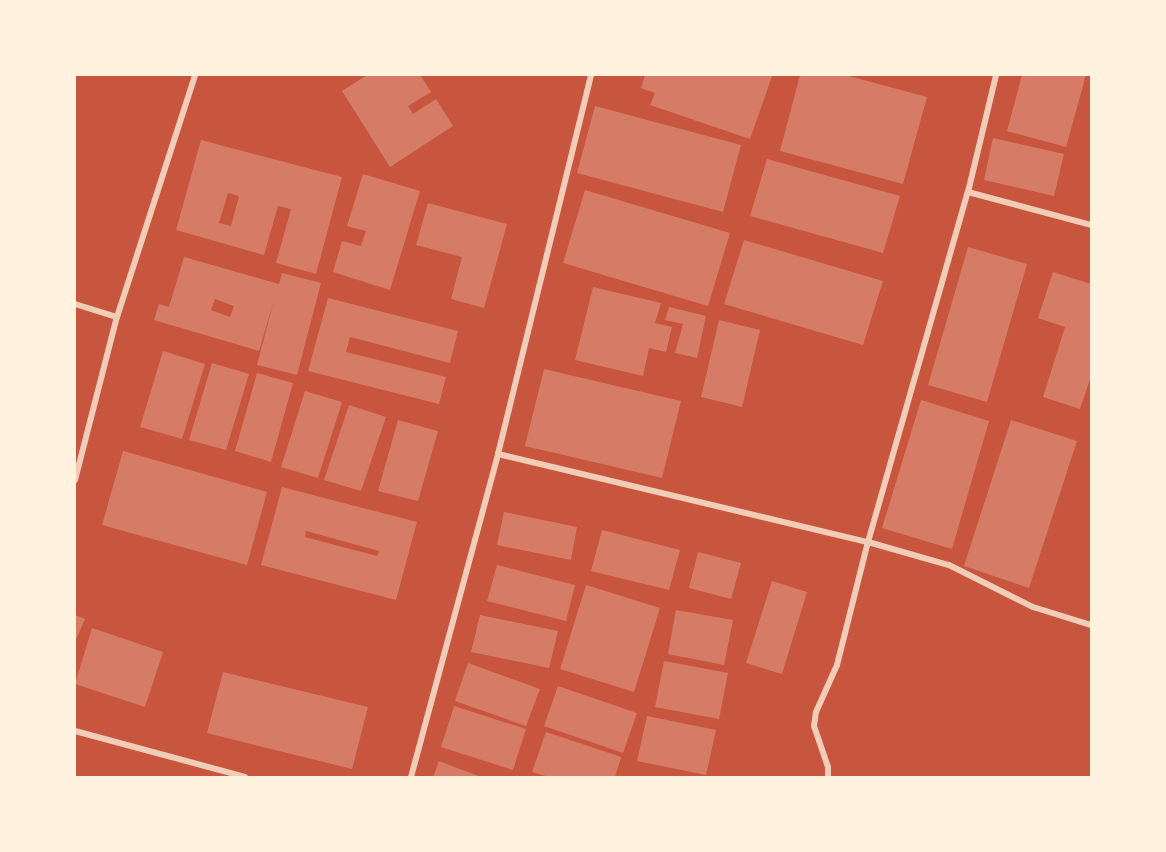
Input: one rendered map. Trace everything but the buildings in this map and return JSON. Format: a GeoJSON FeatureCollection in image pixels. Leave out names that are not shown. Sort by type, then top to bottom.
{"type":"FeatureCollection","features":[{"type":"Feature","properties":{"kind":"street"},"geometry":{"type":"LineString","coordinates":[[75,480],[117,317],[195,75]]}},
{"type":"Feature","properties":{"kind":"street"},"geometry":{"type":"LineString","coordinates":[[411,777],[498,454],[591,75]]}},
{"type":"Feature","properties":{"kind":"street"},"geometry":{"type":"LineString","coordinates":[[828,777],[828,767],[814,726],[816,712],[837,665],[868,542],[968,192],[996,75]]}},
{"type":"Feature","properties":{"kind":"street"},"geometry":{"type":"LineString","coordinates":[[968,192],[1091,225]]}},
{"type":"Feature","properties":{"kind":"street"},"geometry":{"type":"LineString","coordinates":[[75,304],[117,317]]}},
{"type":"Feature","properties":{"kind":"street"},"geometry":{"type":"LineString","coordinates":[[498,454],[868,542],[949,565],[1033,607],[1091,625]]}},
{"type":"Feature","properties":{"kind":"street"},"geometry":{"type":"LineString","coordinates":[[75,732],[245,777]]}}]}
